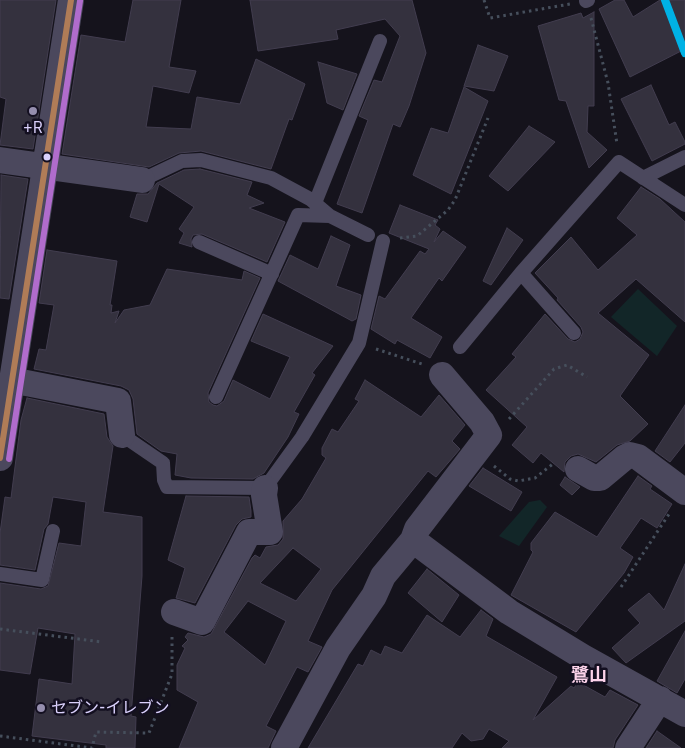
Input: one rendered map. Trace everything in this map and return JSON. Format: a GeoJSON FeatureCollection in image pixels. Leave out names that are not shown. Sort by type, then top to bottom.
{"type":"FeatureCollection","features":[{"type":"Feature","properties":{"kind":"street"},"geometry":{"type":"LineString","coordinates":[[0,458],[71,0]]}},
{"type":"Feature","properties":{"kind":"street"},"geometry":{"type":"LineString","coordinates":[[0,160],[142,180]]}},
{"type":"Feature","properties":{"kind":"street"},"geometry":{"type":"LineString","coordinates":[[284,748],[338,648],[374,596],[383,576],[413,540],[417,529],[483,443],[482,422],[435,370]]}},
{"type":"Feature","properties":{"kind":"street"},"geometry":{"type":"LineString","coordinates":[[11,380],[118,401],[122,435]]}},
{"type":"Feature","properties":{"kind":"street"},"geometry":{"type":"LineString","coordinates":[[578,469],[594,478],[600,478],[630,455],[638,457],[684,492]]}},
{"type":"Feature","properties":{"kind":"street"},"geometry":{"type":"LineString","coordinates":[[174,612],[202,622],[249,532],[270,532],[264,495],[265,488]]}},
{"type":"Feature","properties":{"kind":"street"},"geometry":{"type":"LineString","coordinates":[[413,540],[509,612],[583,657],[685,714]]}},
{"type":"Feature","properties":{"kind":"street"},"geometry":{"type":"LineString","coordinates":[[628,748],[660,699]]}},
{"type":"Feature","properties":{"kind":"lane"},"geometry":{"type":"LineString","coordinates":[[315,203],[380,41]]}},
{"type":"Feature","properties":{"kind":"lane"},"geometry":{"type":"LineString","coordinates":[[642,178],[685,157]]}},
{"type":"Feature","properties":{"kind":"lane"},"geometry":{"type":"LineString","coordinates":[[142,180],[182,161],[201,160],[271,178],[315,203],[330,216],[368,235]]}},
{"type":"Feature","properties":{"kind":"lane"},"geometry":{"type":"LineString","coordinates":[[460,347],[520,273],[619,162],[685,205]]}},
{"type":"Feature","properties":{"kind":"lane"},"geometry":{"type":"LineString","coordinates":[[216,397],[298,215],[330,216]]}},
{"type":"Feature","properties":{"kind":"lane"},"geometry":{"type":"LineString","coordinates":[[122,435],[163,463],[164,480],[167,487],[265,488],[302,437],[359,343],[383,241]]}},
{"type":"Feature","properties":{"kind":"lane"},"geometry":{"type":"LineString","coordinates":[[199,242],[272,274]]}},
{"type":"Feature","properties":{"kind":"lane"},"geometry":{"type":"LineString","coordinates":[[520,273],[574,332]]}},
{"type":"Feature","properties":{"kind":"lane"},"geometry":{"type":"LineString","coordinates":[[0,574],[42,580],[53,532]]}},
{"type":"Feature","properties":{"kind":"path"},"geometry":{"type":"LineString","coordinates":[[484,0],[490,18],[587,0],[608,83],[619,162]]}},
{"type":"Feature","properties":{"kind":"path"},"geometry":{"type":"LineString","coordinates":[[383,241],[417,236],[448,210],[461,190],[488,118]]}},
{"type":"Feature","properties":{"kind":"path"},"geometry":{"type":"LineString","coordinates":[[359,343],[435,370]]}},
{"type":"Feature","properties":{"kind":"path"},"geometry":{"type":"LineString","coordinates":[[578,469],[565,462],[558,462],[549,466],[535,478],[518,481],[510,479],[483,443],[501,428],[554,369],[567,365],[587,377]]}},
{"type":"Feature","properties":{"kind":"path"},"geometry":{"type":"LineString","coordinates":[[622,587],[684,492]]}},
{"type":"Feature","properties":{"kind":"path"},"geometry":{"type":"LineString","coordinates":[[0,630],[102,642]]}},
{"type":"Feature","properties":{"kind":"path"},"geometry":{"type":"LineString","coordinates":[[0,736],[92,748],[96,732],[149,733],[172,674],[172,667]]}},
{"type":"Feature","properties":{"kind":"green space"},"geometry":{"type":"Polygon","coordinates":[[[638,289],[677,326],[657,356],[611,317],[638,289]]]}},
{"type":"Feature","properties":{"kind":"green space"},"geometry":{"type":"Polygon","coordinates":[[[540,500],[547,507],[519,546],[499,536],[529,502],[540,500]]]}},
{"type":"Feature","properties":{"kind":"building"},"geometry":{"type":"Polygon","coordinates":[[[0,0],[56,0],[33,149],[0,145],[6,99],[0,97],[0,0]]]}},
{"type":"Feature","properties":{"kind":"building"},"geometry":{"type":"Polygon","coordinates":[[[133,0],[181,0],[169,67],[196,71],[189,93],[153,86],[146,127],[191,129],[197,97],[240,104],[256,59],[305,84],[292,120],[289,119],[271,169],[201,151],[179,153],[149,167],[62,154],[81,35],[125,42],[133,0]]]}},
{"type":"Feature","properties":{"kind":"building"},"geometry":{"type":"Polygon","coordinates":[[[250,0],[412,0],[426,53],[409,106],[400,127],[393,124],[362,213],[337,204],[368,120],[359,116],[374,80],[382,82],[400,36],[385,19],[336,30],[338,39],[258,51],[250,0]]]}},
{"type":"Feature","properties":{"kind":"building"},"geometry":{"type":"Polygon","coordinates":[[[615,0],[624,0],[633,17],[660,0],[685,0],[685,49],[630,77],[599,9],[615,0]]]}},
{"type":"Feature","properties":{"kind":"building"},"geometry":{"type":"Polygon","coordinates":[[[594,12],[594,106],[588,106],[587,132],[607,150],[589,168],[566,101],[559,100],[538,26],[581,13],[583,18],[594,12]]]}},
{"type":"Feature","properties":{"kind":"building"},"geometry":{"type":"Polygon","coordinates":[[[478,45],[508,56],[494,91],[464,86],[478,45]]]}},
{"type":"Feature","properties":{"kind":"building"},"geometry":{"type":"Polygon","coordinates":[[[318,62],[357,74],[343,110],[327,103],[318,62]]]}},
{"type":"Feature","properties":{"kind":"building"},"geometry":{"type":"Polygon","coordinates":[[[651,85],[669,125],[675,122],[685,142],[685,144],[652,161],[621,99],[651,85]]]}},
{"type":"Feature","properties":{"kind":"building"},"geometry":{"type":"Polygon","coordinates":[[[464,87],[488,101],[451,194],[413,175],[431,128],[448,133],[464,87]]]}},
{"type":"Feature","properties":{"kind":"building"},"geometry":{"type":"Polygon","coordinates":[[[529,126],[555,142],[508,191],[489,176],[529,126]]]}},
{"type":"Feature","properties":{"kind":"building"},"geometry":{"type":"Polygon","coordinates":[[[200,169],[252,182],[247,195],[264,203],[249,208],[285,222],[267,262],[202,234],[193,235],[191,239],[192,247],[179,243],[184,233],[179,229],[194,207],[159,184],[147,222],[130,217],[137,194],[148,194],[157,183],[184,170],[200,169]]]}},
{"type":"Feature","properties":{"kind":"building"},"geometry":{"type":"Polygon","coordinates":[[[1,175],[28,179],[9,299],[0,298],[1,175]]]}},
{"type":"Feature","properties":{"kind":"building"},"geometry":{"type":"Polygon","coordinates":[[[641,187],[660,199],[685,222],[685,322],[636,279],[598,313],[649,355],[620,396],[648,424],[630,441],[617,445],[596,462],[578,454],[571,456],[565,462],[564,472],[541,453],[533,463],[512,445],[527,427],[486,390],[516,357],[512,354],[545,314],[568,339],[575,342],[580,339],[583,332],[581,327],[535,273],[571,237],[598,270],[637,235],[617,218],[641,187]]]}},
{"type":"Feature","properties":{"kind":"building"},"geometry":{"type":"Polygon","coordinates":[[[400,205],[438,220],[435,225],[440,229],[434,242],[443,231],[466,247],[442,281],[439,278],[411,318],[442,337],[430,358],[397,340],[395,344],[371,329],[379,296],[385,299],[420,251],[425,254],[429,249],[389,233],[400,205]]]}},
{"type":"Feature","properties":{"kind":"building"},"geometry":{"type":"Polygon","coordinates":[[[507,228],[523,240],[491,285],[483,281],[507,228]]]}},
{"type":"Feature","properties":{"kind":"building"},"geometry":{"type":"Polygon","coordinates":[[[331,236],[350,245],[336,286],[361,295],[356,319],[352,321],[278,281],[290,255],[318,269],[331,236]]]}},
{"type":"Feature","properties":{"kind":"building"},"geometry":{"type":"Polygon","coordinates":[[[47,250],[117,261],[110,305],[112,305],[111,313],[119,311],[115,323],[124,310],[150,305],[167,269],[242,280],[244,271],[260,278],[208,393],[209,402],[213,405],[217,406],[224,401],[233,380],[270,399],[290,357],[251,341],[263,314],[333,346],[312,373],[315,375],[294,412],[299,414],[288,437],[264,473],[253,479],[191,478],[175,475],[177,454],[161,451],[137,434],[133,399],[129,390],[121,386],[34,369],[39,349],[46,350],[54,305],[39,303],[47,250]]]}},
{"type":"Feature","properties":{"kind":"building"},"geometry":{"type":"Polygon","coordinates":[[[365,380],[421,417],[439,395],[465,425],[452,441],[460,449],[436,477],[428,471],[332,590],[308,641],[322,647],[308,672],[297,667],[266,726],[276,731],[268,748],[179,748],[198,702],[177,690],[177,665],[185,648],[182,646],[188,640],[185,637],[188,633],[204,637],[211,634],[252,558],[255,555],[260,558],[266,547],[278,545],[283,539],[283,521],[302,499],[326,458],[322,455],[322,448],[332,429],[338,432],[359,401],[355,399],[365,380]],[[293,548],[260,583],[296,601],[321,569],[293,548]],[[248,601],[224,632],[265,665],[286,621],[248,601]]]}},
{"type":"Feature","properties":{"kind":"building"},"geometry":{"type":"Polygon","coordinates":[[[27,398],[104,414],[107,437],[113,446],[103,512],[142,517],[142,576],[131,716],[136,717],[135,748],[106,748],[106,745],[32,736],[39,679],[72,684],[75,634],[38,628],[30,674],[0,670],[0,583],[41,589],[48,586],[59,543],[81,546],[86,502],[53,497],[48,524],[44,529],[35,570],[0,565],[0,533],[5,497],[11,498],[21,420],[27,398]]]}},
{"type":"Feature","properties":{"kind":"building"},"geometry":{"type":"Polygon","coordinates":[[[685,405],[685,443],[670,462],[655,451],[685,405]]]}},
{"type":"Feature","properties":{"kind":"building"},"geometry":{"type":"Polygon","coordinates":[[[483,468],[522,492],[511,511],[469,486],[483,468]]]}},
{"type":"Feature","properties":{"kind":"building"},"geometry":{"type":"Polygon","coordinates":[[[638,476],[652,486],[650,489],[672,504],[657,528],[641,518],[620,548],[633,557],[624,573],[576,632],[511,595],[533,552],[531,550],[531,543],[555,512],[597,537],[638,476]]]}},
{"type":"Feature","properties":{"kind":"building"},"geometry":{"type":"Polygon","coordinates":[[[565,477],[580,487],[572,495],[560,485],[565,477]]]}},
{"type":"Feature","properties":{"kind":"building"},"geometry":{"type":"Polygon","coordinates":[[[186,496],[249,497],[251,511],[251,517],[242,519],[236,525],[195,603],[176,598],[185,568],[168,560],[186,496]]]}},
{"type":"Feature","properties":{"kind":"building"},"geometry":{"type":"Polygon","coordinates":[[[685,564],[685,621],[626,663],[612,648],[640,623],[628,610],[649,593],[664,610],[685,564]]]}},
{"type":"Feature","properties":{"kind":"building"},"geometry":{"type":"Polygon","coordinates":[[[427,569],[459,595],[442,622],[408,593],[427,569]]]}},
{"type":"Feature","properties":{"kind":"building"},"geometry":{"type":"Polygon","coordinates":[[[481,610],[493,619],[486,636],[557,677],[533,720],[571,686],[574,688],[578,682],[605,697],[610,690],[638,705],[615,740],[613,748],[502,748],[509,741],[489,729],[483,739],[471,741],[462,733],[452,748],[308,748],[358,664],[363,666],[371,650],[381,655],[385,646],[402,653],[427,615],[460,637],[481,610]]]}},
{"type":"Feature","properties":{"kind":"building"},"geometry":{"type":"Polygon","coordinates":[[[685,631],[685,679],[677,693],[657,681],[685,631]]]}},
{"type":"Feature","properties":{"kind":"building"},"geometry":{"type":"Polygon","coordinates":[[[657,731],[681,748],[646,748],[657,731]]]}},
{"type":"Feature","properties":{"kind":"transit line"},"geometry":{"type":"LineString","coordinates":[[0,458],[71,0]]}},
{"type":"Feature","properties":{"kind":"transit line"},"geometry":{"type":"LineString","coordinates":[[665,0],[685,53]]}},
{"type":"Feature","properties":{"kind":"transit line"},"geometry":{"type":"LineString","coordinates":[[9,459],[80,1]]}},
{"type":"Feature","properties":{"kind":"place","name":"+R"},"geometry":{"type":"Point","coordinates":[33,111]}},
{"type":"Feature","properties":{"kind":"place","name":"セブン-イレブン"},"geometry":{"type":"Point","coordinates":[41,708]}},
{"type":"Feature","properties":{"kind":"district","name":"鷺山"},"geometry":{"type":"Point","coordinates":[589,676]}}]}
